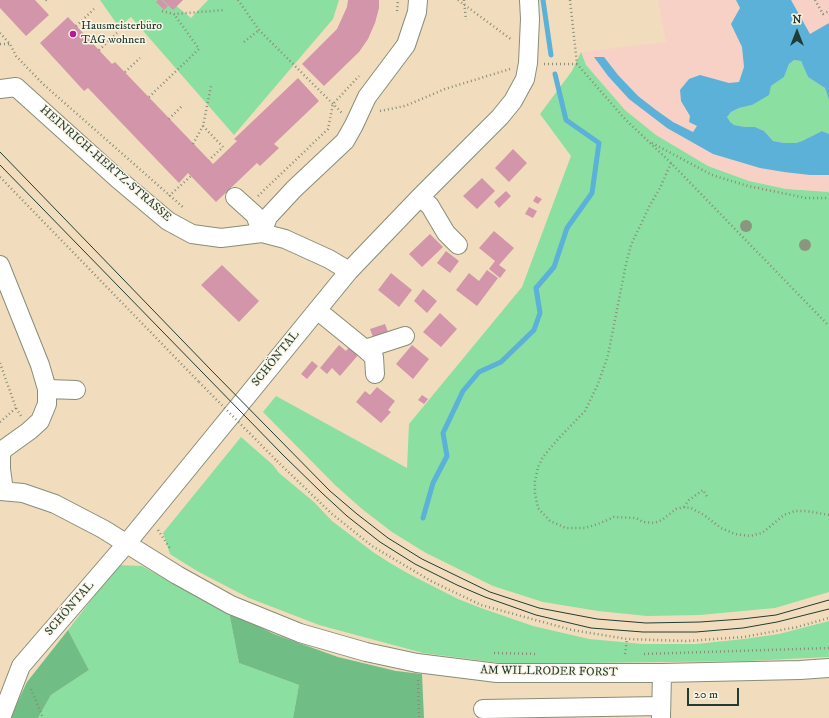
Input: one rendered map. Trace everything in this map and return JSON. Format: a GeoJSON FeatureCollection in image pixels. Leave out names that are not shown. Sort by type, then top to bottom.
{"type":"FeatureCollection","features":[{"type":"Feature","properties":{"kind":"street"},"geometry":{"type":"LineString","coordinates":[[262,233],[268,217],[294,189],[345,142],[367,97],[406,45],[418,12],[418,0]]}},
{"type":"Feature","properties":{"kind":"street","name":"SCHÖNTAL"},"geometry":{"type":"LineString","coordinates":[[1,718],[21,666],[127,543],[349,272],[420,197],[500,117],[513,101],[525,79],[528,58],[530,19],[529,0]]}},
{"type":"Feature","properties":{"kind":"street","name":"HEINRICH-HERTZ-STRASSE"},"geometry":{"type":"LineString","coordinates":[[0,89],[16,87],[118,179],[168,221],[192,234],[221,238],[262,233],[285,239],[329,258],[349,272]]}},
{"type":"Feature","properties":{"kind":"street"},"geometry":{"type":"LineString","coordinates":[[420,197],[430,206],[446,233],[458,245]]}},
{"type":"Feature","properties":{"kind":"street"},"geometry":{"type":"LineString","coordinates":[[240,202],[254,214],[262,233]]}},
{"type":"Feature","properties":{"kind":"street"},"geometry":{"type":"LineString","coordinates":[[0,265],[40,365],[47,389],[47,404],[40,421],[4,449],[1,454],[2,491]]}},
{"type":"Feature","properties":{"kind":"street"},"geometry":{"type":"LineString","coordinates":[[317,310],[365,348],[374,357],[375,374]]}},
{"type":"Feature","properties":{"kind":"street"},"geometry":{"type":"LineString","coordinates":[[365,348],[405,336]]}},
{"type":"Feature","properties":{"kind":"street"},"geometry":{"type":"LineString","coordinates":[[47,389],[76,390]]}},
{"type":"Feature","properties":{"kind":"street","name":"AM WILLRODER FORST"},"geometry":{"type":"LineString","coordinates":[[2,491],[23,493],[55,504],[127,543],[177,575],[231,605],[300,633],[366,652],[417,663],[497,673],[662,673],[829,668]]}},
{"type":"Feature","properties":{"kind":"street"},"geometry":{"type":"LineString","coordinates":[[482,709],[661,712],[662,673]]}},
{"type":"Feature","properties":{"kind":"path"},"geometry":{"type":"LineString","coordinates":[[238,0],[259,30],[333,104],[356,120],[406,106],[445,89],[528,58],[577,64]]}},
{"type":"Feature","properties":{"kind":"path"},"geometry":{"type":"LineString","coordinates":[[396,17],[398,0]]}},
{"type":"Feature","properties":{"kind":"path"},"geometry":{"type":"LineString","coordinates":[[458,0],[528,58]]}},
{"type":"Feature","properties":{"kind":"path"},"geometry":{"type":"LineString","coordinates":[[464,0],[466,20]]}},
{"type":"Feature","properties":{"kind":"path"},"geometry":{"type":"LineString","coordinates":[[570,0],[577,64],[609,101],[829,326]]}},
{"type":"Feature","properties":{"kind":"path"},"geometry":{"type":"LineString","coordinates":[[816,0],[823,14],[829,11]]}},
{"type":"Feature","properties":{"kind":"path"},"geometry":{"type":"LineString","coordinates":[[76,26],[94,9]]}},
{"type":"Feature","properties":{"kind":"path"},"geometry":{"type":"LineString","coordinates":[[162,11],[174,14],[225,10]]}},
{"type":"Feature","properties":{"kind":"path"},"geometry":{"type":"LineString","coordinates":[[149,97],[199,49],[174,14]]}},
{"type":"Feature","properties":{"kind":"path"},"geometry":{"type":"LineString","coordinates":[[244,42],[259,30]]}},
{"type":"Feature","properties":{"kind":"path"},"geometry":{"type":"LineString","coordinates":[[0,33],[10,44],[16,56],[43,84],[188,212]]}},
{"type":"Feature","properties":{"kind":"path"},"geometry":{"type":"LineString","coordinates":[[99,50],[117,33]]}},
{"type":"Feature","properties":{"kind":"path"},"geometry":{"type":"LineString","coordinates":[[0,44],[10,44]]}},
{"type":"Feature","properties":{"kind":"path"},"geometry":{"type":"LineString","coordinates":[[125,72],[140,58]]}},
{"type":"Feature","properties":{"kind":"path"},"geometry":{"type":"LineString","coordinates":[[240,202],[328,128],[333,104],[363,72]]}},
{"type":"Feature","properties":{"kind":"path"},"geometry":{"type":"LineString","coordinates":[[194,144],[203,126],[211,86]]}},
{"type":"Feature","properties":{"kind":"path"},"geometry":{"type":"LineString","coordinates":[[169,119],[184,105]]}},
{"type":"Feature","properties":{"kind":"path"},"geometry":{"type":"LineString","coordinates":[[203,126],[223,147],[209,160]]}},
{"type":"Feature","properties":{"kind":"path"},"geometry":{"type":"LineString","coordinates":[[650,142],[712,175],[748,186],[806,198],[829,198]]}},
{"type":"Feature","properties":{"kind":"path"},"geometry":{"type":"LineString","coordinates":[[671,163],[631,245],[608,355],[598,384],[585,411],[558,439],[543,457],[538,467],[535,481],[535,494],[538,508],[550,521],[566,528],[585,528],[614,517],[636,518],[643,522],[654,523],[662,520],[676,509],[683,507],[691,508],[704,515],[721,528],[735,534],[750,536],[762,534],[784,515],[795,511],[807,511],[829,515]]}},
{"type":"Feature","properties":{"kind":"path"},"geometry":{"type":"LineString","coordinates":[[170,196],[191,176]]}},
{"type":"Feature","properties":{"kind":"path"},"geometry":{"type":"LineString","coordinates":[[0,177],[199,382],[332,514],[372,546],[431,582],[481,604],[572,630],[627,639],[686,641],[744,637],[797,627],[829,618]]}},
{"type":"Feature","properties":{"kind":"path"},"geometry":{"type":"LineString","coordinates":[[0,363],[16,408],[29,431]]}},
{"type":"Feature","properties":{"kind":"path"},"geometry":{"type":"LineString","coordinates":[[0,422],[16,408]]}},
{"type":"Feature","properties":{"kind":"path"},"geometry":{"type":"LineString","coordinates":[[683,507],[689,500],[703,490],[708,498]]}},
{"type":"Feature","properties":{"kind":"path"},"geometry":{"type":"LineString","coordinates":[[143,522],[159,531],[171,550],[177,553]]}},
{"type":"Feature","properties":{"kind":"path"},"geometry":{"type":"LineString","coordinates":[[618,654],[626,654],[627,639]]}},
{"type":"Feature","properties":{"kind":"path"},"geometry":{"type":"LineString","coordinates":[[641,654],[829,648]]}},
{"type":"Feature","properties":{"kind":"path"},"geometry":{"type":"LineString","coordinates":[[492,653],[539,654]]}},
{"type":"Feature","properties":{"kind":"path"},"geometry":{"type":"LineString","coordinates":[[417,663],[419,718]]}},
{"type":"Feature","properties":{"kind":"path"},"geometry":{"type":"LineString","coordinates":[[21,666],[42,718]]}},
{"type":"Feature","properties":{"kind":"shaded area"},"geometry":{"type":"Polygon","coordinates":[[[658,0],[829,0],[829,192],[786,189],[749,181],[708,166],[656,135],[625,110],[600,82],[586,65],[581,52],[666,42],[658,0]]]}},
{"type":"Feature","properties":{"kind":"green space"},"geometry":{"type":"Polygon","coordinates":[[[100,0],[169,0],[191,18],[208,0],[339,0],[333,19],[234,135],[131,17],[119,27],[100,0]]]}},
{"type":"Feature","properties":{"kind":"green space"},"geometry":{"type":"Polygon","coordinates":[[[581,52],[586,65],[625,110],[656,135],[708,166],[749,181],[786,189],[829,192],[829,592],[775,608],[700,615],[647,616],[598,611],[543,602],[493,586],[426,553],[392,532],[362,509],[335,485],[263,412],[276,396],[407,468],[409,424],[522,287],[571,156],[540,114],[572,71],[581,52]]]}},
{"type":"Feature","properties":{"kind":"green space"},"geometry":{"type":"Polygon","coordinates":[[[794,60],[801,61],[808,77],[825,88],[829,100],[829,134],[822,131],[796,143],[784,143],[773,141],[764,131],[755,127],[745,127],[730,123],[727,117],[731,112],[739,108],[752,105],[771,86],[784,77],[789,64],[794,60]]]}},
{"type":"Feature","properties":{"kind":"green space"},"geometry":{"type":"Polygon","coordinates":[[[241,437],[273,465],[279,473],[314,502],[332,521],[373,552],[409,574],[458,599],[481,608],[533,626],[589,639],[643,644],[696,644],[744,639],[779,634],[829,621],[829,657],[747,661],[508,664],[423,653],[319,625],[249,598],[197,571],[170,554],[163,533],[241,437]]]}},
{"type":"Feature","properties":{"kind":"green space"},"geometry":{"type":"Polygon","coordinates":[[[118,565],[142,566],[229,612],[239,663],[299,685],[293,718],[38,718],[51,695],[89,670],[68,630],[118,565]]]}},
{"type":"Feature","properties":{"kind":"green space"},"geometry":{"type":"Polygon","coordinates":[[[229,612],[274,634],[338,657],[396,671],[422,674],[424,718],[293,718],[299,685],[239,663],[229,612]]]}},
{"type":"Feature","properties":{"kind":"green space"},"geometry":{"type":"Polygon","coordinates":[[[68,630],[89,670],[51,695],[38,718],[10,718],[27,682],[68,630]]]}},
{"type":"Feature","properties":{"kind":"water"},"geometry":{"type":"Polygon","coordinates":[[[736,0],[791,0],[810,34],[829,23],[829,100],[825,88],[808,77],[801,61],[794,60],[789,64],[784,77],[771,86],[769,95],[752,105],[739,108],[731,112],[727,117],[734,125],[755,127],[764,131],[773,141],[784,143],[796,143],[822,131],[829,134],[829,175],[810,175],[760,168],[713,154],[667,128],[629,99],[608,76],[594,57],[604,57],[618,75],[638,96],[673,122],[693,132],[697,126],[689,122],[690,116],[681,101],[680,90],[689,79],[700,75],[729,83],[739,82],[744,67],[742,47],[731,24],[740,8],[736,0]]]}},
{"type":"Feature","properties":{"kind":"building"},"geometry":{"type":"Polygon","coordinates":[[[0,0],[35,0],[49,15],[26,36],[0,8],[0,0]]]}},
{"type":"Feature","properties":{"kind":"building"},"geometry":{"type":"Polygon","coordinates":[[[158,0],[162,0],[168,6],[164,10],[156,2],[158,0]]]}},
{"type":"Feature","properties":{"kind":"building"},"geometry":{"type":"Polygon","coordinates":[[[163,0],[183,0],[173,10],[163,0]]]}},
{"type":"Feature","properties":{"kind":"building"},"geometry":{"type":"Polygon","coordinates":[[[348,0],[379,0],[379,8],[375,23],[368,39],[359,52],[324,86],[302,64],[337,29],[347,7],[348,0]]]}},
{"type":"Feature","properties":{"kind":"building"},"geometry":{"type":"Polygon","coordinates":[[[68,17],[112,64],[115,62],[213,164],[237,141],[234,139],[298,78],[319,101],[274,144],[279,148],[260,166],[257,163],[216,202],[188,173],[179,183],[88,88],[84,91],[40,43],[68,17]]]}},
{"type":"Feature","properties":{"kind":"building"},"geometry":{"type":"Polygon","coordinates":[[[513,149],[527,163],[509,182],[495,168],[513,149]]]}},
{"type":"Feature","properties":{"kind":"building"},"geometry":{"type":"Polygon","coordinates":[[[482,178],[495,191],[477,209],[463,196],[482,178]]]}},
{"type":"Feature","properties":{"kind":"building"},"geometry":{"type":"Polygon","coordinates":[[[506,191],[511,196],[499,208],[494,202],[506,191]]]}},
{"type":"Feature","properties":{"kind":"building"},"geometry":{"type":"Polygon","coordinates":[[[536,196],[542,199],[538,204],[533,201],[536,196]]]}},
{"type":"Feature","properties":{"kind":"building"},"geometry":{"type":"Polygon","coordinates":[[[529,207],[537,211],[533,218],[525,214],[529,207]]]}},
{"type":"Feature","properties":{"kind":"building"},"geometry":{"type":"Polygon","coordinates":[[[494,231],[514,248],[499,265],[506,270],[500,278],[489,269],[495,261],[479,248],[494,231]]]}},
{"type":"Feature","properties":{"kind":"building"},"geometry":{"type":"Polygon","coordinates":[[[430,234],[443,247],[422,267],[409,254],[430,234]]]}},
{"type":"Feature","properties":{"kind":"building"},"geometry":{"type":"Polygon","coordinates":[[[446,251],[459,261],[450,273],[437,263],[446,251]]]}},
{"type":"Feature","properties":{"kind":"building"},"geometry":{"type":"Polygon","coordinates":[[[222,265],[259,301],[239,322],[201,285],[222,265]]]}},
{"type":"Feature","properties":{"kind":"building"},"geometry":{"type":"Polygon","coordinates":[[[487,270],[498,278],[477,306],[456,290],[469,273],[479,281],[487,270]]]}},
{"type":"Feature","properties":{"kind":"building"},"geometry":{"type":"Polygon","coordinates":[[[391,273],[412,290],[399,307],[378,290],[391,273]]]}},
{"type":"Feature","properties":{"kind":"building"},"geometry":{"type":"Polygon","coordinates":[[[423,289],[437,301],[427,313],[414,301],[423,289]]]}},
{"type":"Feature","properties":{"kind":"building"},"geometry":{"type":"Polygon","coordinates":[[[440,313],[457,329],[441,347],[423,332],[440,313]]]}},
{"type":"Feature","properties":{"kind":"building"},"geometry":{"type":"Polygon","coordinates":[[[385,324],[388,332],[373,337],[370,329],[385,324]]]}},
{"type":"Feature","properties":{"kind":"building"},"geometry":{"type":"Polygon","coordinates":[[[339,345],[346,351],[350,346],[359,354],[340,376],[332,368],[327,374],[320,368],[339,345]]]}},
{"type":"Feature","properties":{"kind":"building"},"geometry":{"type":"Polygon","coordinates":[[[412,345],[429,359],[413,379],[396,364],[412,345]]]}},
{"type":"Feature","properties":{"kind":"building"},"geometry":{"type":"Polygon","coordinates":[[[312,361],[318,366],[307,379],[301,374],[312,361]]]}},
{"type":"Feature","properties":{"kind":"building"},"geometry":{"type":"Polygon","coordinates":[[[377,387],[395,401],[388,410],[391,412],[381,423],[356,402],[365,391],[370,395],[377,387]]]}},
{"type":"Feature","properties":{"kind":"building"},"geometry":{"type":"Polygon","coordinates":[[[422,395],[428,399],[424,404],[418,400],[422,395]]]}},
{"type":"Feature","properties":{"kind":"waterway"},"geometry":{"type":"LineString","coordinates":[[543,0],[551,55]]}},
{"type":"Feature","properties":{"kind":"waterway"},"geometry":{"type":"LineString","coordinates":[[423,518],[433,483],[447,456],[443,433],[463,391],[479,372],[501,362],[534,330],[540,313],[536,288],[554,267],[567,228],[592,193],[599,143],[566,120],[555,74]]}},
{"type":"Feature","properties":{"kind":"tram line"},"geometry":{"type":"LineString","coordinates":[[0,152],[330,491],[388,538],[422,559],[490,592],[539,608],[597,619],[646,623],[700,622],[742,619],[776,615],[829,600]]}},
{"type":"Feature","properties":{"kind":"tram line"},"geometry":{"type":"LineString","coordinates":[[0,165],[283,455],[322,493],[347,516],[380,542],[415,564],[485,597],[536,615],[591,628],[643,632],[696,632],[743,628],[777,622],[829,609]]}},
{"type":"Feature","properties":{"kind":"place","name":"Hausmeisterbüro TAG wohnen"},"geometry":{"type":"Point","coordinates":[73,34]}}]}
